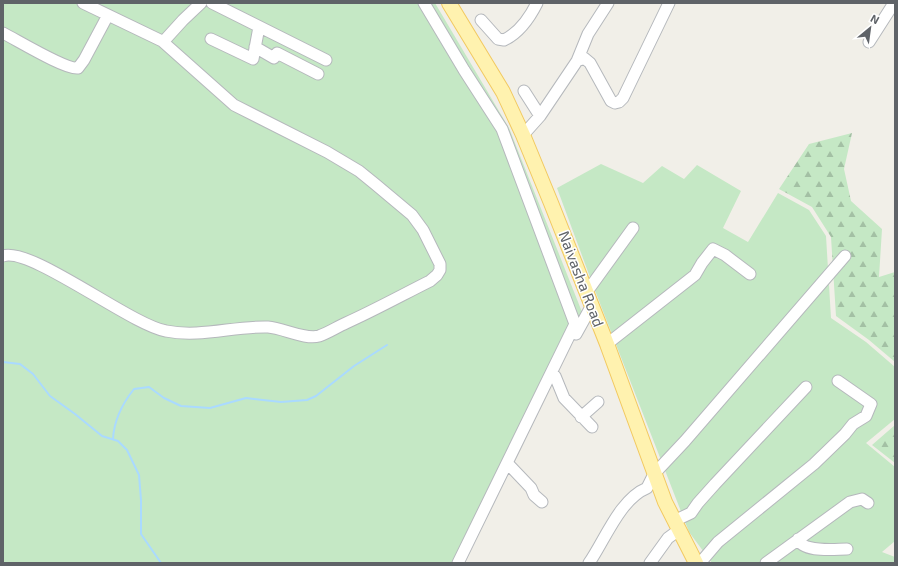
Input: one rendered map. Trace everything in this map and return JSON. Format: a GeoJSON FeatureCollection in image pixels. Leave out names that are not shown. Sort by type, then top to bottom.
{"type":"FeatureCollection","features":[{"type":"Feature","properties":{"kind":"main road","name":"Naivasha Road"},"geometry":{"type":"LineString","coordinates":[[449,3],[503,92],[523,135],[552,203],[591,307],[607,344],[654,474],[677,526],[696,563]]}},
{"type":"Feature","properties":{"kind":"street"},"geometry":{"type":"LineString","coordinates":[[3,256],[7,255],[20,257],[41,266],[144,323],[165,331],[186,334],[251,327],[270,327],[310,336],[318,336],[430,281],[440,270],[440,264],[423,230],[412,215],[359,171],[327,152],[234,105],[163,42],[83,3]]}},
{"type":"Feature","properties":{"kind":"street"},"geometry":{"type":"LineString","coordinates":[[163,42],[201,3]]}},
{"type":"Feature","properties":{"kind":"street"},"geometry":{"type":"LineString","coordinates":[[212,3],[326,60]]}},
{"type":"Feature","properties":{"kind":"street"},"geometry":{"type":"LineString","coordinates":[[424,3],[464,70],[502,129],[575,324],[458,563]]}},
{"type":"Feature","properties":{"kind":"street"},"geometry":{"type":"LineString","coordinates":[[482,20],[498,39],[504,40],[510,38],[525,22],[537,3]]}},
{"type":"Feature","properties":{"kind":"street"},"geometry":{"type":"LineString","coordinates":[[523,135],[540,116],[577,61],[588,34],[608,3]]}},
{"type":"Feature","properties":{"kind":"street"},"geometry":{"type":"LineString","coordinates":[[577,61],[584,58],[590,63],[611,101],[615,103],[619,102],[623,98],[669,3]]}},
{"type":"Feature","properties":{"kind":"street"},"geometry":{"type":"LineString","coordinates":[[869,42],[888,4]]}},
{"type":"Feature","properties":{"kind":"street"},"geometry":{"type":"LineString","coordinates":[[3,33],[74,69],[78,68],[84,60],[108,15]]}},
{"type":"Feature","properties":{"kind":"street"},"geometry":{"type":"LineString","coordinates":[[211,39],[253,59],[259,27]]}},
{"type":"Feature","properties":{"kind":"street"},"geometry":{"type":"LineString","coordinates":[[256,47],[274,58],[277,53],[318,74]]}},
{"type":"Feature","properties":{"kind":"street"},"geometry":{"type":"LineString","coordinates":[[524,91],[540,116]]}},
{"type":"Feature","properties":{"kind":"street"},"geometry":{"type":"LineString","coordinates":[[586,293],[632,228]]}},
{"type":"Feature","properties":{"kind":"street"},"geometry":{"type":"LineString","coordinates":[[607,344],[695,275],[702,263],[713,250],[725,255],[750,274]]}},
{"type":"Feature","properties":{"kind":"street"},"geometry":{"type":"LineString","coordinates":[[589,563],[614,521],[630,501],[640,491],[647,488],[654,474],[685,442],[846,256]]}},
{"type":"Feature","properties":{"kind":"street"},"geometry":{"type":"LineString","coordinates":[[471,548],[568,348],[591,307]]}},
{"type":"Feature","properties":{"kind":"street"},"geometry":{"type":"LineString","coordinates":[[555,376],[564,398],[592,427]]}},
{"type":"Feature","properties":{"kind":"street"},"geometry":{"type":"LineString","coordinates":[[700,563],[718,542],[814,464],[845,434],[853,424],[866,416],[871,404],[838,380]]}},
{"type":"Feature","properties":{"kind":"street"},"geometry":{"type":"LineString","coordinates":[[650,563],[677,526],[691,513],[698,503],[806,387]]}},
{"type":"Feature","properties":{"kind":"street"},"geometry":{"type":"LineString","coordinates":[[581,417],[598,402]]}},
{"type":"Feature","properties":{"kind":"street"},"geometry":{"type":"LineString","coordinates":[[510,466],[531,488],[534,495],[542,502]]}},
{"type":"Feature","properties":{"kind":"street"},"geometry":{"type":"LineString","coordinates":[[766,563],[850,502],[862,499],[868,503]]}},
{"type":"Feature","properties":{"kind":"street"},"geometry":{"type":"LineString","coordinates":[[798,539],[804,546],[817,550],[847,549]]}},
{"type":"Feature","properties":{"kind":"green space"},"geometry":{"type":"Polygon","coordinates":[[[3,3],[435,3],[509,128],[582,312],[460,563],[3,563],[3,3]]]}},
{"type":"Feature","properties":{"kind":"green space"},"geometry":{"type":"Polygon","coordinates":[[[852,133],[844,169],[851,201],[882,229],[879,277],[895,272],[895,362],[869,340],[836,316],[831,237],[812,207],[779,189],[809,144],[852,133]]]}},
{"type":"Feature","properties":{"kind":"green space"},"geometry":{"type":"Polygon","coordinates":[[[601,164],[643,183],[662,166],[684,179],[697,165],[741,191],[723,228],[748,242],[778,193],[809,210],[826,236],[831,318],[866,342],[895,367],[895,419],[866,443],[895,467],[895,541],[882,552],[895,557],[895,563],[712,563],[689,532],[594,288],[557,188],[601,164]]]}},
{"type":"Feature","properties":{"kind":"green space"},"geometry":{"type":"Polygon","coordinates":[[[895,425],[895,463],[872,445],[895,425]]]}},
{"type":"Feature","properties":{"kind":"waterway"},"geometry":{"type":"LineString","coordinates":[[113,439],[119,412],[134,389],[149,387],[164,398],[181,406],[210,408],[246,398],[281,402],[307,400],[316,396],[354,366],[387,345]]}},
{"type":"Feature","properties":{"kind":"waterway"},"geometry":{"type":"LineString","coordinates":[[3,362],[20,364],[33,374],[50,396],[102,436],[118,441],[127,450],[139,475],[141,534],[161,563]]}}]}
